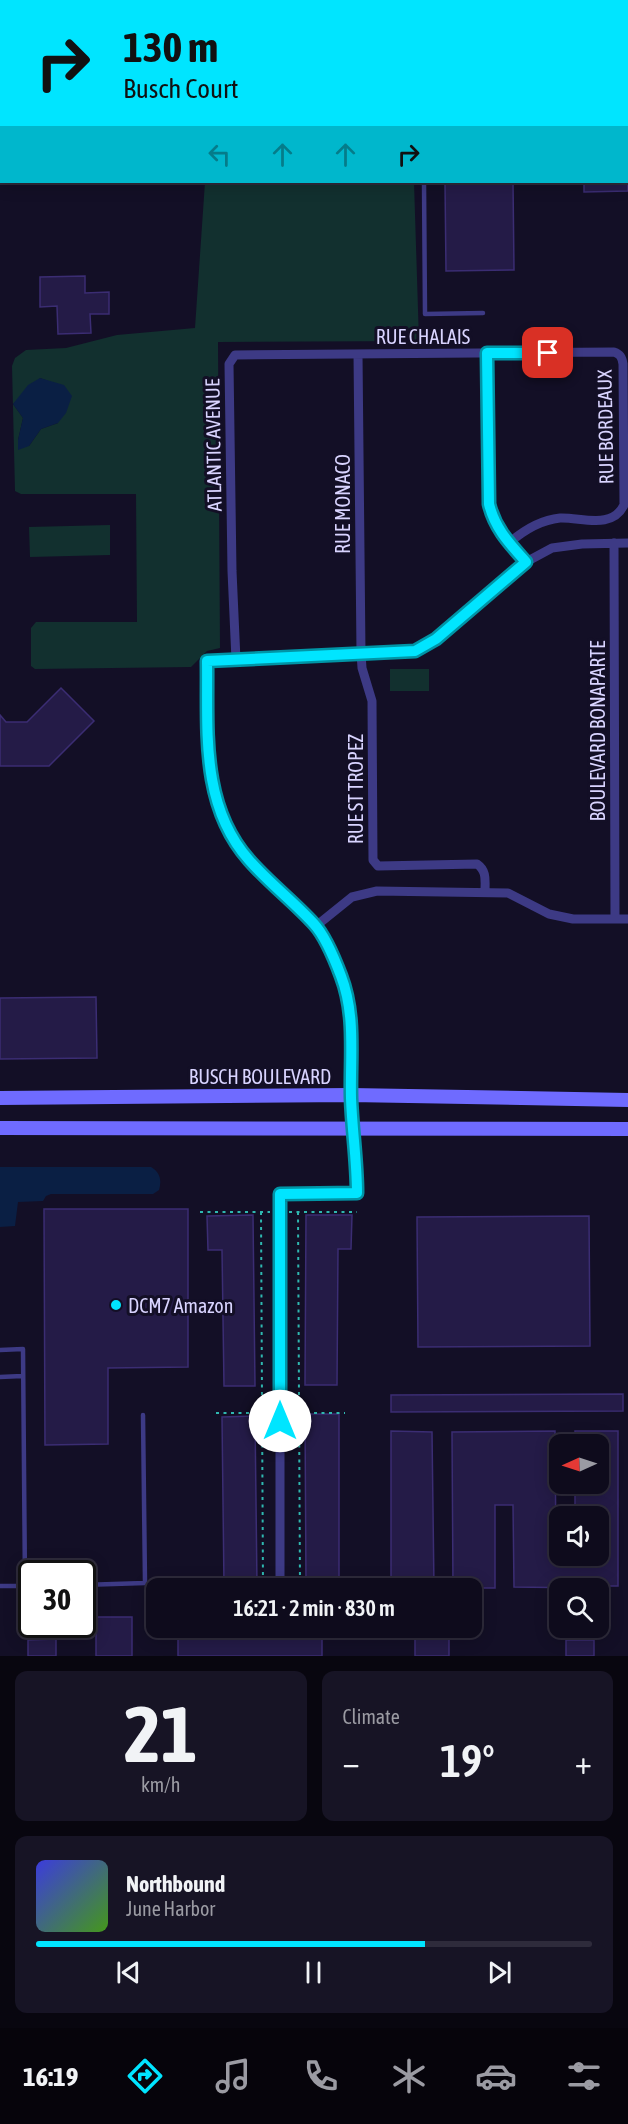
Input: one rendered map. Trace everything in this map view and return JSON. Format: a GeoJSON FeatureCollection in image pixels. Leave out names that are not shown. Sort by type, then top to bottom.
{"type":"FeatureCollection","features":[{"type":"Feature","properties":{"kind":"main road","name":"BUSCH BOULEVARD"},"geometry":{"type":"LineString","coordinates":[[0,1098],[351,1095],[628,1100]]}},
{"type":"Feature","properties":{"kind":"main road"},"geometry":{"type":"LineString","coordinates":[[0,1128],[628,1129]]}},
{"type":"Feature","properties":{"kind":"street","name":"RUE BORDEAUX"},"geometry":{"type":"LineString","coordinates":[[487,353],[614,352],[622,358],[623,364],[624,506],[620,513],[606,520],[559,518],[537,524],[520,533],[509,543]]}},
{"type":"Feature","properties":{"kind":"street","name":"RUE CHALAIS"},"geometry":{"type":"LineString","coordinates":[[358,354],[487,353]]}},
{"type":"Feature","properties":{"kind":"street"},"geometry":{"type":"LineString","coordinates":[[487,353],[489,504],[498,530],[526,562]]}},
{"type":"Feature","properties":{"kind":"street","name":"RUE MONACO"},"geometry":{"type":"LineString","coordinates":[[358,354],[361,653]]}},
{"type":"Feature","properties":{"kind":"street","name":"ATLANTIC AVENUE"},"geometry":{"type":"LineString","coordinates":[[236,660],[232,571],[229,364],[231,359],[241,355],[358,354]]}},
{"type":"Feature","properties":{"kind":"street","name":"BOULEVARD BONAPARTE"},"geometry":{"type":"LineString","coordinates":[[614,543],[615,919]]}},
{"type":"Feature","properties":{"kind":"street"},"geometry":{"type":"LineString","coordinates":[[280,1578],[280,1194],[357,1193],[352,1130],[352,1032],[342,976],[316,926],[249,860],[234,841],[222,818],[210,776],[207,661],[415,651],[430,644],[526,562],[552,548],[582,544],[628,543]]}},
{"type":"Feature","properties":{"kind":"street","name":"RUE ST TROPEZ"},"geometry":{"type":"LineString","coordinates":[[361,653],[362,668],[372,701],[373,860],[378,866],[477,864],[485,873],[485,891]]}},
{"type":"Feature","properties":{"kind":"street"},"geometry":{"type":"LineString","coordinates":[[316,926],[352,897],[377,891],[508,893],[549,914],[573,919],[628,919]]}},
{"type":"Feature","properties":{"kind":"lane"},"geometry":{"type":"LineString","coordinates":[[424,183],[425,314],[483,313]]}},
{"type":"Feature","properties":{"kind":"lane"},"geometry":{"type":"LineString","coordinates":[[0,1350],[23,1349],[25,1560]]}},
{"type":"Feature","properties":{"kind":"lane"},"geometry":{"type":"LineString","coordinates":[[0,1377],[22,1376]]}},
{"type":"Feature","properties":{"kind":"lane"},"geometry":{"type":"LineString","coordinates":[[96,1585],[145,1583],[143,1415]]}},
{"type":"Feature","properties":{"kind":"lane"},"geometry":{"type":"LineString","coordinates":[[0,1586],[18,1586]]}},
{"type":"Feature","properties":{"kind":"path"},"geometry":{"type":"LineString","coordinates":[[200,1212],[273,1212]]}},
{"type":"Feature","properties":{"kind":"path"},"geometry":{"type":"LineString","coordinates":[[261,1212],[262,1578]]}},
{"type":"Feature","properties":{"kind":"path"},"geometry":{"type":"LineString","coordinates":[[286,1212],[357,1212]]}},
{"type":"Feature","properties":{"kind":"path"},"geometry":{"type":"LineString","coordinates":[[298,1212],[300,1578]]}},
{"type":"Feature","properties":{"kind":"path"},"geometry":{"type":"LineString","coordinates":[[216,1413],[262,1413]]}},
{"type":"Feature","properties":{"kind":"path"},"geometry":{"type":"LineString","coordinates":[[299,1413],[345,1413]]}},
{"type":"Feature","properties":{"kind":"green space"},"geometry":{"type":"Polygon","coordinates":[[[205,183],[414,183],[419,341],[218,342],[220,648],[207,651],[191,667],[35,669],[31,666],[31,628],[36,622],[137,622],[136,494],[21,494],[15,491],[12,366],[15,358],[26,350],[66,348],[117,335],[195,328],[205,183]],[[40,378],[13,404],[23,418],[18,440],[29,446],[41,429],[58,423],[51,382],[40,378]]]}},
{"type":"Feature","properties":{"kind":"green space"},"geometry":{"type":"Polygon","coordinates":[[[110,525],[110,555],[30,557],[29,527],[110,525]]]}},
{"type":"Feature","properties":{"kind":"green space"},"geometry":{"type":"Polygon","coordinates":[[[390,669],[429,669],[429,691],[390,691],[390,669]]]}},
{"type":"Feature","properties":{"kind":"water"},"geometry":{"type":"Polygon","coordinates":[[[40,378],[64,385],[72,396],[66,413],[58,423],[41,429],[29,446],[18,450],[23,418],[13,404],[28,385],[40,378]]]}},
{"type":"Feature","properties":{"kind":"water"},"geometry":{"type":"Polygon","coordinates":[[[0,1167],[151,1167],[160,1177],[160,1183],[159,1190],[153,1194],[51,1194],[43,1201],[18,1202],[15,1226],[0,1227],[0,1167]]]}},
{"type":"Feature","properties":{"kind":"building"},"geometry":{"type":"Polygon","coordinates":[[[445,183],[513,183],[514,270],[446,271],[445,183]]]}},
{"type":"Feature","properties":{"kind":"building"},"geometry":{"type":"Polygon","coordinates":[[[584,183],[628,183],[628,191],[584,192],[584,183]]]}},
{"type":"Feature","properties":{"kind":"building"},"geometry":{"type":"Polygon","coordinates":[[[85,276],[85,293],[109,292],[109,314],[90,314],[91,333],[58,334],[57,306],[40,307],[40,277],[85,276]]]}},
{"type":"Feature","properties":{"kind":"building"},"geometry":{"type":"Polygon","coordinates":[[[61,688],[94,721],[49,766],[0,766],[0,715],[6,722],[27,722],[61,688]]]}},
{"type":"Feature","properties":{"kind":"building"},"geometry":{"type":"Polygon","coordinates":[[[96,997],[97,1058],[0,1059],[0,998],[96,997]]]}},
{"type":"Feature","properties":{"kind":"building","name":"DCM7 Amazon"},"geometry":{"type":"Polygon","coordinates":[[[44,1209],[188,1209],[188,1367],[108,1368],[108,1444],[45,1445],[44,1209]]]}},
{"type":"Feature","properties":{"kind":"building"},"geometry":{"type":"Polygon","coordinates":[[[253,1215],[255,1386],[224,1386],[222,1250],[208,1250],[207,1216],[253,1215]]]}},
{"type":"Feature","properties":{"kind":"building"},"geometry":{"type":"Polygon","coordinates":[[[306,1215],[352,1215],[351,1249],[338,1249],[337,1385],[305,1385],[306,1215]]]}},
{"type":"Feature","properties":{"kind":"building"},"geometry":{"type":"Polygon","coordinates":[[[589,1216],[590,1346],[418,1347],[417,1217],[589,1216]]]}},
{"type":"Feature","properties":{"kind":"building"},"geometry":{"type":"Polygon","coordinates":[[[623,1394],[623,1411],[391,1412],[391,1395],[623,1394]]]}},
{"type":"Feature","properties":{"kind":"building"},"geometry":{"type":"Polygon","coordinates":[[[305,1414],[339,1414],[339,1578],[306,1578],[305,1414]]]}},
{"type":"Feature","properties":{"kind":"building"},"geometry":{"type":"Polygon","coordinates":[[[255,1416],[257,1578],[224,1578],[222,1417],[255,1416]]]}},
{"type":"Feature","properties":{"kind":"building"},"geometry":{"type":"Polygon","coordinates":[[[391,1431],[432,1432],[434,1578],[391,1578],[391,1431]]]}},
{"type":"Feature","properties":{"kind":"building"},"geometry":{"type":"Polygon","coordinates":[[[555,1431],[555,1434],[549,1434],[549,1494],[556,1494],[556,1506],[549,1506],[549,1566],[609,1566],[609,1506],[575,1506],[575,1494],[609,1494],[609,1434],[575,1434],[575,1431],[618,1431],[618,1586],[609,1586],[609,1578],[549,1578],[549,1587],[514,1587],[513,1505],[495,1505],[495,1588],[482,1588],[482,1578],[453,1578],[452,1432],[555,1431]]]}},
{"type":"Feature","properties":{"kind":"building"},"geometry":{"type":"Polygon","coordinates":[[[96,1617],[132,1617],[132,1656],[96,1656],[96,1617]]]}},
{"type":"Feature","properties":{"kind":"building"},"geometry":{"type":"Polygon","coordinates":[[[178,1638],[322,1638],[322,1656],[178,1656],[178,1638]]]}},
{"type":"Feature","properties":{"kind":"building"},"geometry":{"type":"Polygon","coordinates":[[[415,1638],[449,1638],[449,1656],[415,1656],[415,1638]]]}},
{"type":"Feature","properties":{"kind":"building"},"geometry":{"type":"Polygon","coordinates":[[[56,1639],[56,1656],[28,1656],[28,1640],[56,1639]]]}},
{"type":"Feature","properties":{"kind":"building"},"geometry":{"type":"Polygon","coordinates":[[[566,1640],[594,1640],[594,1656],[566,1656],[566,1640]]]}},
{"type":"Feature","properties":{"kind":"place","name":"DCM7 Amazon"},"geometry":{"type":"Point","coordinates":[116,1305]}},
{"type":"Feature","properties":{"kind":"route"},"geometry":{"type":"LineString","coordinates":[[280,1421],[280,1194],[357,1193],[352,1130],[352,1032],[342,976],[316,926],[249,860],[234,841],[222,818],[210,776],[207,661],[415,651],[430,644],[526,562],[498,530],[489,504],[487,353],[548,353]]}}]}
